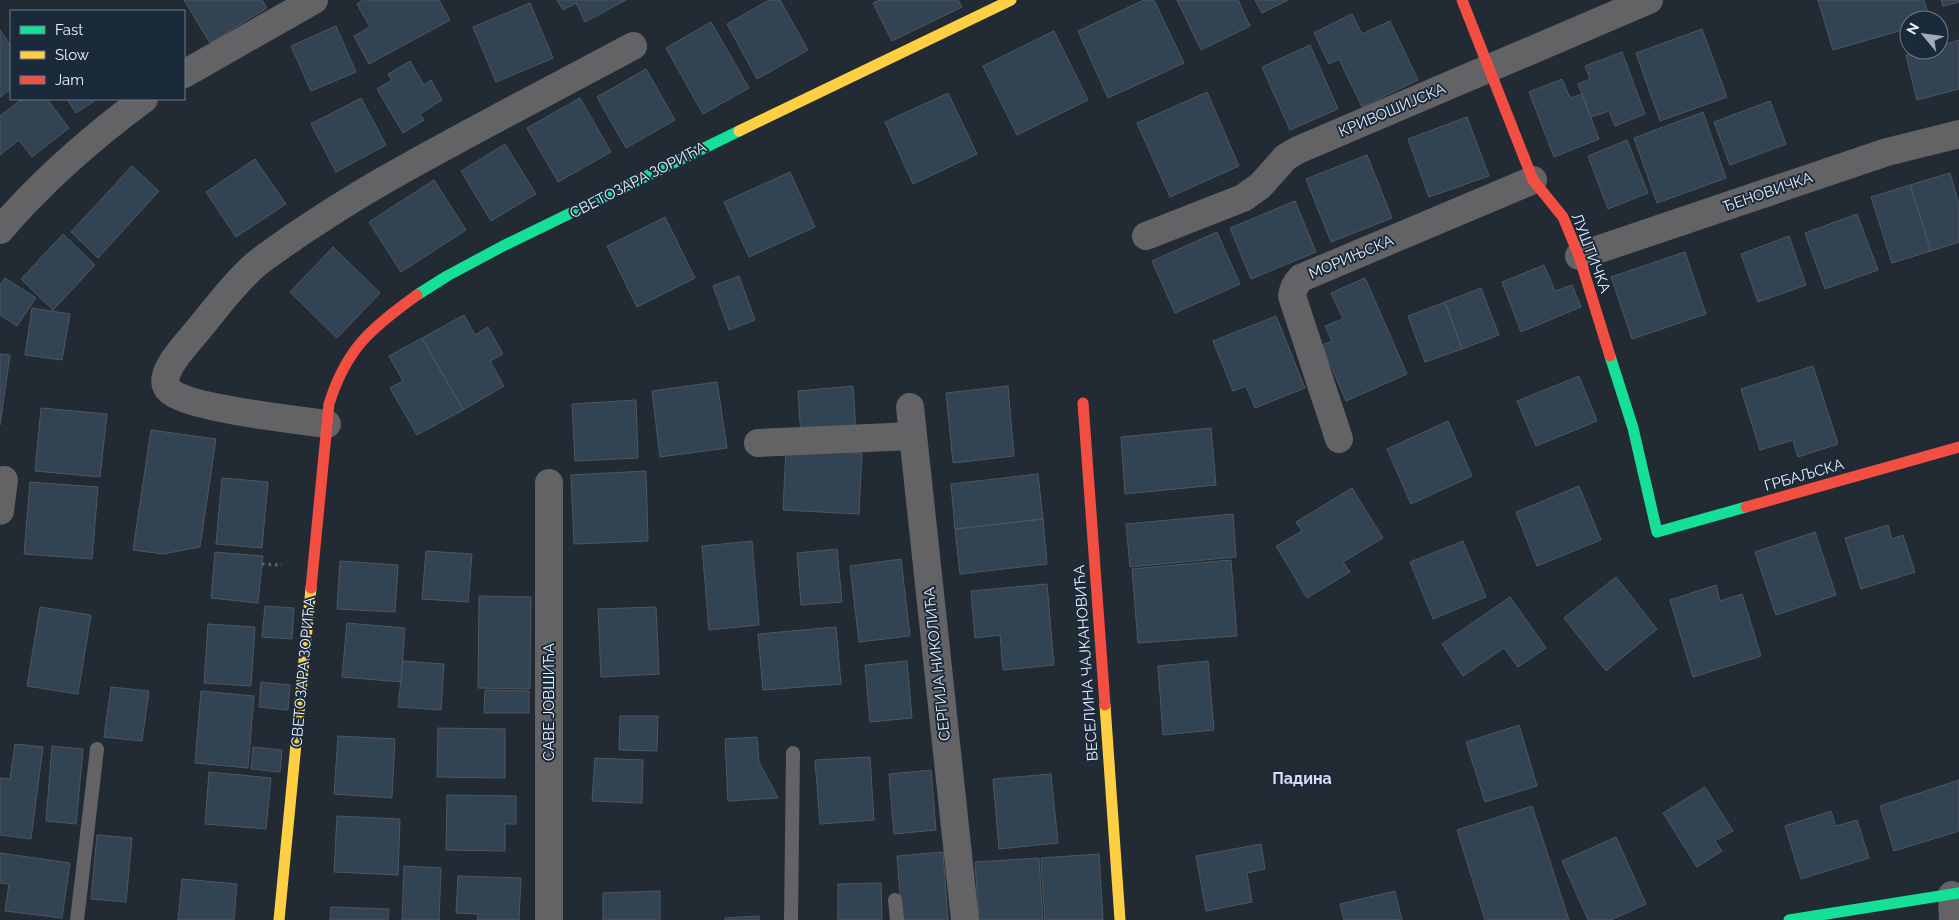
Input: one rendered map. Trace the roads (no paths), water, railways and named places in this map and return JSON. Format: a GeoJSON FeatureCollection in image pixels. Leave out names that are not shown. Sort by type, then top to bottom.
{"type":"FeatureCollection","features":[{"type":"Feature","properties":{"kind":"street"},"geometry":{"type":"LineString","coordinates":[[185,73],[314,0]]}},
{"type":"Feature","properties":{"kind":"street","name":"СВЕТОЗАРА ЗОРИЋА"},"geometry":{"type":"LineString","coordinates":[[279,920],[327,424],[330,404],[338,377],[359,342],[381,322],[407,303],[454,273],[734,132],[1011,0]]}},
{"type":"Feature","properties":{"kind":"street","name":"ЛУШТИЧКА"},"geometry":{"type":"LineString","coordinates":[[1462,0],[1532,180],[1563,217],[1579,256],[1633,428],[1657,532]]}},
{"type":"Feature","properties":{"kind":"street","name":"КРИВОШИЈСКА"},"geometry":{"type":"LineString","coordinates":[[1146,236],[1243,198],[1260,186],[1286,157],[1298,150],[1649,0]]}},
{"type":"Feature","properties":{"kind":"street"},"geometry":{"type":"LineString","coordinates":[[327,424],[222,408],[180,397],[169,390],[165,384],[166,378],[177,356],[228,292],[255,265],[281,246],[343,203],[435,151],[633,46]]}},
{"type":"Feature","properties":{"kind":"street"},"geometry":{"type":"LineString","coordinates":[[0,230],[27,198],[60,167],[95,136],[143,100]]}},
{"type":"Feature","properties":{"kind":"street","name":"ЂЕНОВИЧКА"},"geometry":{"type":"LineString","coordinates":[[1579,256],[1887,152],[1959,134]]}},
{"type":"Feature","properties":{"kind":"street","name":"МОРИЊСКА"},"geometry":{"type":"LineString","coordinates":[[1338,439],[1292,296],[1292,289],[1296,283],[1300,278],[1532,180]]}},
{"type":"Feature","properties":{"kind":"street","name":"ВЕСЕЛИНА ЧАЈКАНОВИЋА"},"geometry":{"type":"LineString","coordinates":[[1083,403],[1120,920]]}},
{"type":"Feature","properties":{"kind":"street","name":"СЕРГИЈА НИКОЛИЋА"},"geometry":{"type":"LineString","coordinates":[[910,407],[965,920]]}},
{"type":"Feature","properties":{"kind":"street"},"geometry":{"type":"LineString","coordinates":[[758,443],[913,436]]}},
{"type":"Feature","properties":{"kind":"street","name":"ГРБАЉСКА"},"geometry":{"type":"LineString","coordinates":[[1657,532],[1959,447]]}},
{"type":"Feature","properties":{"kind":"street"},"geometry":{"type":"LineString","coordinates":[[0,512],[4,480]]}},
{"type":"Feature","properties":{"kind":"street","name":"САВЕ ЈОВШИЋА"},"geometry":{"type":"LineString","coordinates":[[549,483],[549,920]]}},
{"type":"Feature","properties":{"kind":"street"},"geometry":{"type":"LineString","coordinates":[[1789,920],[1956,902]]}},
{"type":"Feature","properties":{"kind":"lane"},"geometry":{"type":"LineString","coordinates":[[77,920],[97,750]]}},
{"type":"Feature","properties":{"kind":"lane"},"geometry":{"type":"LineString","coordinates":[[791,920],[793,753]]}},
{"type":"Feature","properties":{"kind":"lane"},"geometry":{"type":"LineString","coordinates":[[895,900],[897,920]]}},
{"type":"Feature","properties":{"kind":"district","name":"Падина"},"geometry":{"type":"Point","coordinates":[1302,778]}}]}
